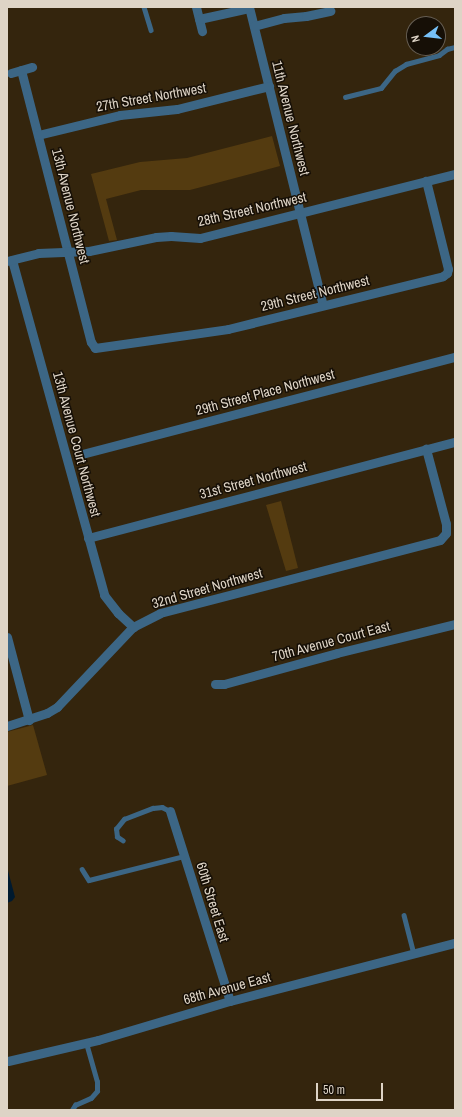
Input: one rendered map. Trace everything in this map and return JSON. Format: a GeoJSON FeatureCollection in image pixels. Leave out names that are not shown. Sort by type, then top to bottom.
{"type":"FeatureCollection","features":[{"type":"Feature","properties":{"kind":"street"},"geometry":{"type":"LineString","coordinates":[[196,7],[202,31]]}},
{"type":"Feature","properties":{"kind":"street"},"geometry":{"type":"LineString","coordinates":[[199,19],[249,7]]}},
{"type":"Feature","properties":{"kind":"street","name":"11th Avenue Northwest"},"geometry":{"type":"LineString","coordinates":[[249,7],[323,305]]}},
{"type":"Feature","properties":{"kind":"street"},"geometry":{"type":"LineString","coordinates":[[254,26],[284,18],[306,16],[330,10]]}},
{"type":"Feature","properties":{"kind":"street"},"geometry":{"type":"LineString","coordinates":[[10,73],[32,67]]}},
{"type":"Feature","properties":{"kind":"street","name":"13th Avenue Northwest"},"geometry":{"type":"LineString","coordinates":[[21,70],[91,342],[95,348]]}},
{"type":"Feature","properties":{"kind":"street","name":"27th Street Northwest"},"geometry":{"type":"LineString","coordinates":[[38,135],[120,115],[177,109],[269,86]]}},
{"type":"Feature","properties":{"kind":"street","name":"28th Street Northwest"},"geometry":{"type":"LineString","coordinates":[[10,260],[38,253],[89,252],[171,236],[200,238],[455,174]]}},
{"type":"Feature","properties":{"kind":"street","name":"29th Street Northwest"},"geometry":{"type":"LineString","coordinates":[[95,348],[228,329],[443,276],[447,273],[448,269],[426,181]]}},
{"type":"Feature","properties":{"kind":"street","name":"13th Avenue Court Northwest"},"geometry":{"type":"LineString","coordinates":[[10,260],[104,595],[118,613],[133,627]]}},
{"type":"Feature","properties":{"kind":"street","name":"29th Street Place Northwest"},"geometry":{"type":"LineString","coordinates":[[82,454],[455,357]]}},
{"type":"Feature","properties":{"kind":"street"},"geometry":{"type":"LineString","coordinates":[[426,449],[455,442]]}},
{"type":"Feature","properties":{"kind":"street","name":"31st Street Northwest"},"geometry":{"type":"LineString","coordinates":[[88,538],[426,449]]}},
{"type":"Feature","properties":{"kind":"street","name":"32nd Street Northwest"},"geometry":{"type":"LineString","coordinates":[[7,726],[29,720],[47,713],[57,707],[133,627],[160,613],[440,540],[446,533],[446,524],[426,449]]}},
{"type":"Feature","properties":{"kind":"street","name":"70th Avenue Court East"},"geometry":{"type":"LineString","coordinates":[[214,684],[224,684],[337,653],[455,624]]}},
{"type":"Feature","properties":{"kind":"street"},"geometry":{"type":"LineString","coordinates":[[7,637],[29,720]]}},
{"type":"Feature","properties":{"kind":"street","name":"60th Street East"},"geometry":{"type":"LineString","coordinates":[[170,811],[230,1001]]}},
{"type":"Feature","properties":{"kind":"street","name":"68th Avenue East"},"geometry":{"type":"LineString","coordinates":[[8,1062],[86,1043],[230,1001],[455,943]]}},
{"type":"Feature","properties":{"kind":"lane"},"geometry":{"type":"LineString","coordinates":[[144,7],[151,30]]}},
{"type":"Feature","properties":{"kind":"lane"},"geometry":{"type":"LineString","coordinates":[[345,97],[381,88],[395,71],[406,64],[439,55],[447,49],[455,47]]}},
{"type":"Feature","properties":{"kind":"lane"},"geometry":{"type":"LineString","coordinates":[[123,841],[117,837],[116,829],[124,819],[153,808],[162,807],[170,811]]}},
{"type":"Feature","properties":{"kind":"lane"},"geometry":{"type":"LineString","coordinates":[[82,868],[89,880],[184,856]]}},
{"type":"Feature","properties":{"kind":"lane"},"geometry":{"type":"LineString","coordinates":[[404,915],[414,954]]}},
{"type":"Feature","properties":{"kind":"lane"},"geometry":{"type":"LineString","coordinates":[[72,1110],[75,1105],[91,1098],[97,1092],[97,1082],[86,1043]]}},
{"type":"Feature","properties":{"kind":"shaded area"},"geometry":{"type":"Polygon","coordinates":[[[272,136],[280,166],[190,190],[141,190],[106,199],[117,240],[109,241],[91,174],[140,162],[187,158],[272,136]]]}},
{"type":"Feature","properties":{"kind":"shaded area"},"geometry":{"type":"Polygon","coordinates":[[[281,501],[298,568],[286,571],[266,505],[281,501]]]}},
{"type":"Feature","properties":{"kind":"shaded area"},"geometry":{"type":"Polygon","coordinates":[[[33,725],[47,775],[7,786],[7,732],[33,725]]]}},
{"type":"Feature","properties":{"kind":"water"},"geometry":{"type":"Polygon","coordinates":[[[7,867],[15,897],[12,901],[7,903],[7,867]]]}}]}
